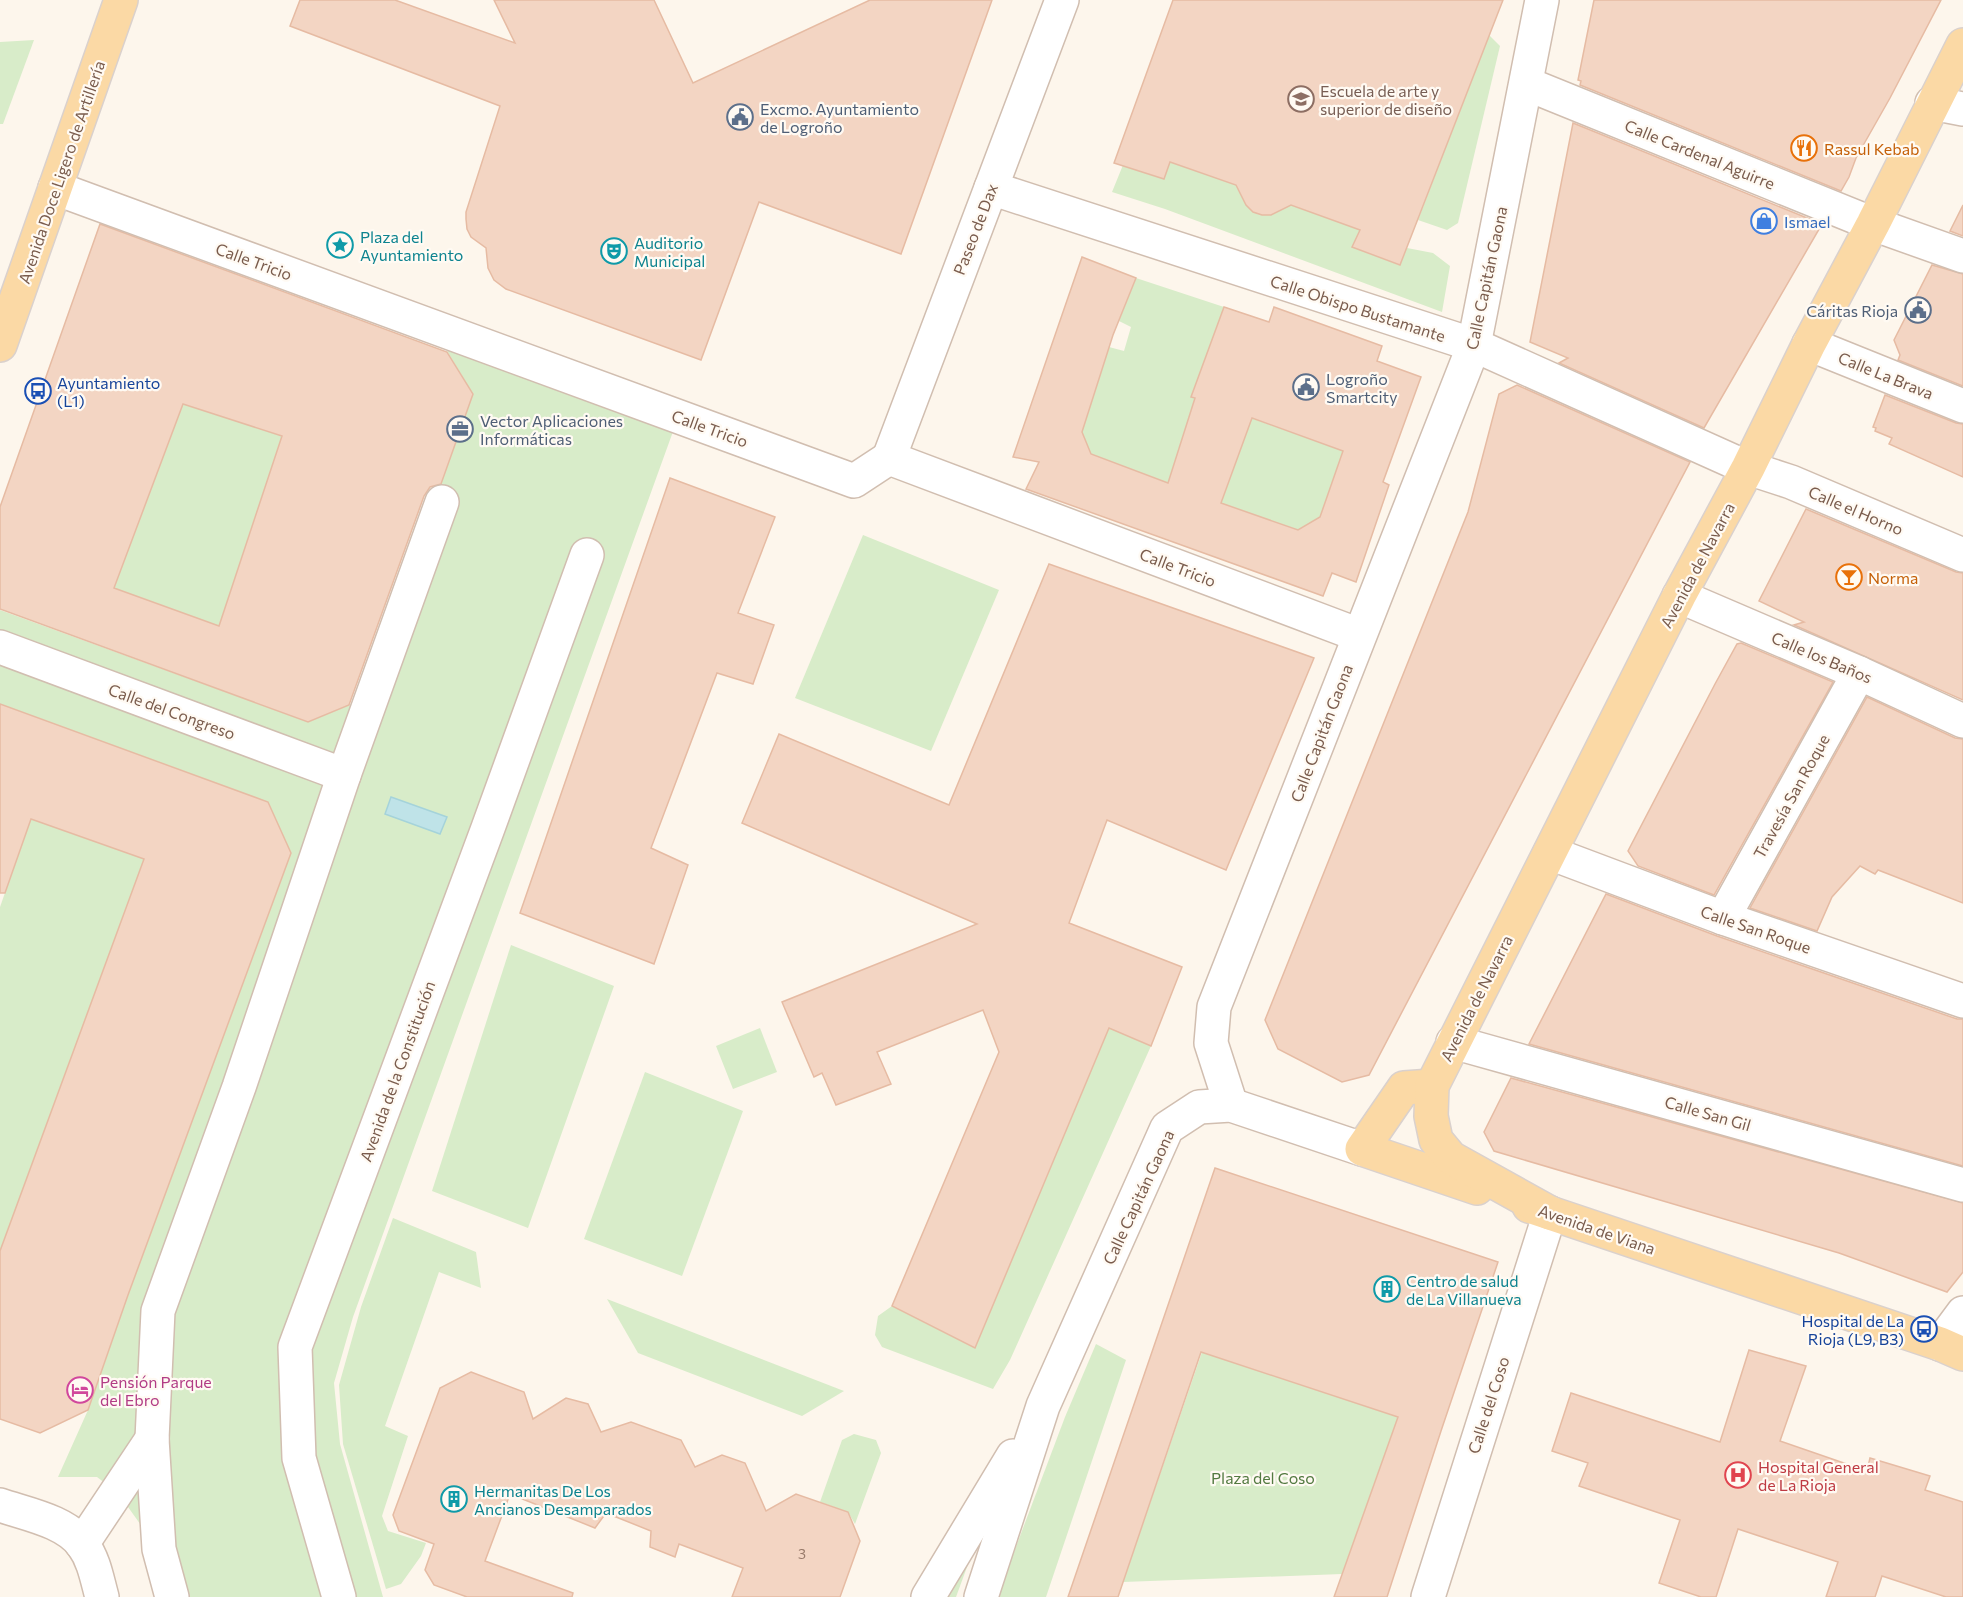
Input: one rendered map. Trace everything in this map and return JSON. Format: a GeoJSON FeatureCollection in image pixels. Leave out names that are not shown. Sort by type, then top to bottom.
{"type":"FeatureCollection","features":[{"type":"Feature","properties":{"kind":"main road","name":"Avenida Doce Ligero de Artillería"},"geometry":{"type":"LineString","coordinates":[[0,345],[121,0]]}},
{"type":"Feature","properties":{"kind":"main road","name":"Avenida de Navarra"},"geometry":{"type":"LineString","coordinates":[[1550,1213],[1451,1158],[1436,1140],[1431,1116],[1432,1086],[1809,344],[1873,224],[1948,106],[1963,45]]}},
{"type":"Feature","properties":{"kind":"main road"},"geometry":{"type":"LineString","coordinates":[[1362,1149],[1404,1088],[1432,1086]]}},
{"type":"Feature","properties":{"kind":"main road","name":"Avenida de Viana"},"geometry":{"type":"LineString","coordinates":[[1362,1149],[1952,1349]]}},
{"type":"Feature","properties":{"kind":"street","name":"Paseo de Dax"},"geometry":{"type":"LineString","coordinates":[[889,458],[1062,0]]}},
{"type":"Feature","properties":{"kind":"street","name":"Calle Capitán Gaona"},"geometry":{"type":"LineString","coordinates":[[981,1597],[1043,1406],[1167,1128],[1199,1107],[1231,1105],[1211,1043],[1214,1007],[1474,345],[1542,0]]}},
{"type":"Feature","properties":{"kind":"street","name":"Calle Cardenal Aguirre"},"geometry":{"type":"LineString","coordinates":[[1527,84],[1873,224],[1963,256]]}},
{"type":"Feature","properties":{"kind":"street","name":"Calle Tricio"},"geometry":{"type":"LineString","coordinates":[[55,188],[854,481],[889,458],[1359,634]]}},
{"type":"Feature","properties":{"kind":"street","name":"Calle Obispo Bustamante"},"geometry":{"type":"LineString","coordinates":[[991,188],[1474,345],[1748,468]]}},
{"type":"Feature","properties":{"kind":"street","name":"Calle La Brava"},"geometry":{"type":"LineString","coordinates":[[1809,344],[1963,406]]}},
{"type":"Feature","properties":{"kind":"street","name":"Calle el Horno"},"geometry":{"type":"LineString","coordinates":[[1748,468],[1791,482],[1963,555]]}},
{"type":"Feature","properties":{"kind":"street"},"geometry":{"type":"LineString","coordinates":[[172,1597],[159,1549],[152,1439],[158,1311],[239,1087],[344,775],[442,502]]}},
{"type":"Feature","properties":{"kind":"street","name":"Avenida de la Constitución"},"geometry":{"type":"LineString","coordinates":[[339,1597],[299,1458],[295,1347],[587,555]]}},
{"type":"Feature","properties":{"kind":"street","name":"Calle los Baños"},"geometry":{"type":"LineString","coordinates":[[1679,596],[1859,673],[1963,721]]}},
{"type":"Feature","properties":{"kind":"street","name":"Calle del Congreso"},"geometry":{"type":"LineString","coordinates":[[0,647],[344,775]]}},
{"type":"Feature","properties":{"kind":"street","name":"Travesía San Roque"},"geometry":{"type":"LineString","coordinates":[[1723,918],[1859,673]]}},
{"type":"Feature","properties":{"kind":"street","name":"Calle San Roque"},"geometry":{"type":"LineString","coordinates":[[1550,853],[1723,918],[1963,1001]]}},
{"type":"Feature","properties":{"kind":"street","name":"Calle San Gil"},"geometry":{"type":"LineString","coordinates":[[1453,1042],[1963,1185]]}},
{"type":"Feature","properties":{"kind":"street","name":"Avenida de Viana"},"geometry":{"type":"LineString","coordinates":[[1231,1105],[1362,1149]]}},
{"type":"Feature","properties":{"kind":"street","name":"Calle del Coso"},"geometry":{"type":"LineString","coordinates":[[1428,1597],[1550,1213]]}},
{"type":"Feature","properties":{"kind":"street"},"geometry":{"type":"LineString","coordinates":[[1952,1349],[1963,1313]]}},
{"type":"Feature","properties":{"kind":"street","name":"Calle Capitán Gaona"},"geometry":{"type":"LineString","coordinates":[[928,1597],[1043,1406]]}},
{"type":"Feature","properties":{"kind":"street"},"geometry":{"type":"LineString","coordinates":[[74,1536],[152,1439]]}},
{"type":"Feature","properties":{"kind":"street"},"geometry":{"type":"LineString","coordinates":[[0,1505],[74,1536],[93,1564],[102,1597]]}},
{"type":"Feature","properties":{"kind":"green space"},"geometry":{"type":"Polygon","coordinates":[[[1489,35],[1500,46],[1458,223],[1447,230],[1418,220],[1489,35]]]}},
{"type":"Feature","properties":{"kind":"green space"},"geometry":{"type":"Polygon","coordinates":[[[34,40],[3,124],[0,124],[0,42],[34,40]]]}},
{"type":"Feature","properties":{"kind":"green space"},"geometry":{"type":"Polygon","coordinates":[[[1170,162],[1242,187],[1246,204],[1257,213],[1264,215],[1272,213],[1286,203],[1360,230],[1353,247],[1399,265],[1407,248],[1433,253],[1450,266],[1442,312],[1165,209],[1112,192],[1123,165],[1164,179],[1170,162]]]}},
{"type":"Feature","properties":{"kind":"green space"},"geometry":{"type":"Polygon","coordinates":[[[1136,278],[1224,307],[1192,397],[1344,451],[1320,517],[1298,530],[1221,503],[1235,465],[1180,445],[1168,483],[1091,454],[1082,432],[1109,347],[1124,351],[1131,327],[1119,321],[1136,278]]]}},
{"type":"Feature","properties":{"kind":"green space"},"geometry":{"type":"Polygon","coordinates":[[[438,336],[675,426],[353,1317],[334,1383],[340,1444],[383,1597],[167,1597],[148,1535],[118,1493],[97,1477],[58,1477],[88,1410],[291,853],[268,802],[0,704],[0,610],[308,722],[364,699],[473,394],[438,336]]]}},
{"type":"Feature","properties":{"kind":"green space"},"geometry":{"type":"Polygon","coordinates":[[[183,404],[282,436],[219,626],[114,588],[183,404]]]}},
{"type":"Feature","properties":{"kind":"green space"},"geometry":{"type":"Polygon","coordinates":[[[863,535],[999,590],[931,751],[795,698],[863,535]]]}},
{"type":"Feature","properties":{"kind":"green space"},"geometry":{"type":"Polygon","coordinates":[[[31,819],[144,859],[0,1251],[0,907],[31,819]]]}},
{"type":"Feature","properties":{"kind":"green space"},"geometry":{"type":"Polygon","coordinates":[[[511,945],[614,986],[528,1228],[432,1191],[511,945]]]}},
{"type":"Feature","properties":{"kind":"green space"},"geometry":{"type":"Polygon","coordinates":[[[760,1028],[777,1072],[733,1089],[716,1046],[760,1028]]]}},
{"type":"Feature","properties":{"kind":"green space"},"geometry":{"type":"Polygon","coordinates":[[[1109,1028],[1151,1046],[1010,1360],[993,1389],[882,1347],[875,1335],[878,1316],[892,1306],[975,1348],[1109,1028]]]}},
{"type":"Feature","properties":{"kind":"green space"},"geometry":{"type":"Polygon","coordinates":[[[645,1072],[743,1111],[682,1276],[584,1239],[645,1072]]]}},
{"type":"Feature","properties":{"kind":"green space"},"geometry":{"type":"Polygon","coordinates":[[[393,1218],[476,1252],[481,1288],[439,1272],[385,1426],[408,1436],[382,1516],[388,1531],[426,1543],[421,1556],[401,1584],[386,1589],[343,1444],[339,1385],[361,1307],[393,1218]]]}},
{"type":"Feature","properties":{"kind":"green space"},"geometry":{"type":"Polygon","coordinates":[[[607,1299],[844,1391],[802,1416],[638,1353],[607,1299]]]}},
{"type":"Feature","properties":{"kind":"green space"},"geometry":{"type":"Polygon","coordinates":[[[1096,1344],[1126,1360],[1046,1597],[997,1597],[1065,1417],[1096,1344]]]}},
{"type":"Feature","properties":{"kind":"green space","name":"Plaza del Coso"},"geometry":{"type":"Polygon","coordinates":[[[1202,1352],[1398,1417],[1342,1574],[1123,1582],[1202,1352]]]}},
{"type":"Feature","properties":{"kind":"green space"},"geometry":{"type":"Polygon","coordinates":[[[854,1434],[876,1440],[881,1453],[855,1524],[848,1512],[820,1502],[842,1440],[854,1434]]]}},
{"type":"Feature","properties":{"kind":"green space"},"geometry":{"type":"Polygon","coordinates":[[[978,1537],[956,1597],[943,1597],[978,1537]]]}},
{"type":"Feature","properties":{"kind":"water"},"geometry":{"type":"Polygon","coordinates":[[[391,797],[447,817],[440,834],[385,814],[391,797]]]}},
{"type":"Feature","properties":{"kind":"building","name":"Excmo. Ayuntamiento de Logroño"},"geometry":{"type":"Polygon","coordinates":[[[300,0],[395,0],[515,43],[494,0],[654,0],[693,83],[870,0],[992,0],[901,254],[759,202],[701,360],[506,289],[494,280],[488,268],[486,248],[471,237],[467,229],[466,212],[500,106],[290,26],[300,0]]]}},
{"type":"Feature","properties":{"kind":"building","name":"Escuela de arte y superior de diseño"},"geometry":{"type":"Polygon","coordinates":[[[1173,0],[1503,0],[1400,265],[1352,247],[1360,230],[1291,205],[1271,215],[1253,212],[1246,205],[1236,185],[1170,162],[1164,179],[1114,163],[1173,0]]]}},
{"type":"Feature","properties":{"kind":"building"},"geometry":{"type":"Polygon","coordinates":[[[1594,0],[1941,0],[1856,158],[1841,191],[1580,85],[1581,81],[1578,80],[1594,0]]]}},
{"type":"Feature","properties":{"kind":"building"},"geometry":{"type":"Polygon","coordinates":[[[1573,123],[1822,224],[1704,428],[1559,363],[1568,358],[1530,342],[1573,123]]]}},
{"type":"Feature","properties":{"kind":"building"},"geometry":{"type":"Polygon","coordinates":[[[1963,205],[1963,236],[1950,231],[1963,205]]]}},
{"type":"Feature","properties":{"kind":"building"},"geometry":{"type":"Polygon","coordinates":[[[100,224],[447,352],[473,394],[441,484],[430,487],[424,496],[349,705],[308,722],[0,609],[0,507],[100,224]],[[183,404],[114,588],[219,626],[282,436],[183,404]]]}},
{"type":"Feature","properties":{"kind":"building"},"geometry":{"type":"Polygon","coordinates":[[[1082,257],[1136,278],[1113,335],[1082,432],[1091,454],[1168,483],[1195,398],[1191,397],[1224,307],[1269,322],[1274,307],[1382,346],[1377,361],[1421,377],[1383,482],[1389,485],[1356,582],[1332,573],[1323,596],[1026,489],[1039,462],[1013,457],[1082,257]],[[1252,418],[1221,503],[1298,530],[1320,517],[1343,451],[1252,418]]]}},
{"type":"Feature","properties":{"kind":"building"},"geometry":{"type":"Polygon","coordinates":[[[1932,265],[1963,274],[1963,386],[1898,360],[1900,355],[1894,340],[1932,265]]]}},
{"type":"Feature","properties":{"kind":"building"},"geometry":{"type":"Polygon","coordinates":[[[1517,385],[1690,462],[1369,1075],[1342,1082],[1278,1049],[1265,1020],[1468,512],[1499,394],[1517,385]]]}},
{"type":"Feature","properties":{"kind":"building"},"geometry":{"type":"Polygon","coordinates":[[[1885,395],[1963,424],[1963,477],[1889,444],[1892,438],[1875,431],[1876,428],[1873,427],[1885,395]]]}},
{"type":"Feature","properties":{"kind":"building"},"geometry":{"type":"Polygon","coordinates":[[[670,478],[775,517],[738,613],[774,625],[753,684],[717,673],[651,848],[688,865],[654,964],[520,913],[670,478]]]}},
{"type":"Feature","properties":{"kind":"building","name":"Norma"},"geometry":{"type":"Polygon","coordinates":[[[1806,509],[1963,573],[1963,700],[1794,625],[1804,622],[1759,601],[1806,509]]]}},
{"type":"Feature","properties":{"kind":"building"},"geometry":{"type":"Polygon","coordinates":[[[1049,564],[1314,658],[1226,870],[1107,820],[1069,923],[1182,967],[1151,1046],[1109,1028],[975,1348],[892,1306],[999,1052],[983,1010],[877,1052],[891,1084],[836,1105],[822,1073],[814,1077],[782,1002],[977,924],[742,823],[779,734],[949,805],[1049,564]]]}},
{"type":"Feature","properties":{"kind":"building"},"geometry":{"type":"Polygon","coordinates":[[[1741,643],[1833,682],[1714,895],[1638,866],[1628,851],[1715,684],[1737,644],[1741,643]]]}},
{"type":"Feature","properties":{"kind":"building"},"geometry":{"type":"Polygon","coordinates":[[[1867,697],[1955,738],[1963,739],[1963,903],[1878,870],[1875,874],[1860,866],[1832,897],[1817,931],[1750,908],[1867,697]]]}},
{"type":"Feature","properties":{"kind":"building"},"geometry":{"type":"Polygon","coordinates":[[[0,704],[268,802],[291,853],[88,1410],[40,1433],[0,1419],[0,1251],[144,859],[31,819],[5,893],[0,893],[0,704]]]}},
{"type":"Feature","properties":{"kind":"building"},"geometry":{"type":"Polygon","coordinates":[[[1606,894],[1717,936],[1957,1019],[1963,1019],[1963,1166],[1529,1044],[1606,894]]]}},
{"type":"Feature","properties":{"kind":"building"},"geometry":{"type":"Polygon","coordinates":[[[1511,1078],[1963,1203],[1963,1272],[1947,1292],[1839,1253],[1494,1151],[1484,1132],[1511,1078]]]}},
{"type":"Feature","properties":{"kind":"building","name":"Centro de salud de La Villanueva"},"geometry":{"type":"Polygon","coordinates":[[[1215,1168],[1498,1262],[1387,1597],[1334,1597],[1398,1417],[1201,1352],[1118,1597],[1068,1597],[1215,1168]]]}},
{"type":"Feature","properties":{"kind":"building","name":"Hospital General de La Rioja"},"geometry":{"type":"Polygon","coordinates":[[[1749,1350],[1806,1366],[1780,1441],[1867,1471],[1870,1458],[1930,1476],[1925,1490],[1963,1502],[1963,1597],[1946,1597],[1882,1576],[1875,1597],[1826,1597],[1838,1562],[1738,1529],[1716,1597],[1701,1597],[1659,1583],[1680,1520],[1579,1486],[1588,1463],[1552,1451],[1571,1393],[1720,1442],[1749,1350]]]}},
{"type":"Feature","properties":{"kind":"building"},"geometry":{"type":"Polygon","coordinates":[[[471,1372],[524,1392],[533,1419],[566,1398],[588,1404],[601,1432],[631,1422],[681,1440],[695,1467],[722,1455],[745,1463],[766,1511],[796,1494],[848,1512],[860,1541],[840,1597],[732,1597],[743,1568],[679,1544],[675,1557],[650,1547],[651,1531],[606,1513],[595,1528],[510,1494],[485,1561],[573,1593],[572,1597],[467,1597],[434,1585],[425,1570],[434,1544],[399,1531],[393,1515],[440,1388],[471,1372]]]}},
{"type":"Feature","properties":{"kind":"place","name":"Escuela de arte y superior de diseño"},"geometry":{"type":"Point","coordinates":[1301,99]}},
{"type":"Feature","properties":{"kind":"place","name":"Excmo. Ayuntamiento de Logroño"},"geometry":{"type":"Point","coordinates":[740,117]}},
{"type":"Feature","properties":{"kind":"place","name":"Rassul Kebab"},"geometry":{"type":"Point","coordinates":[1804,148]}},
{"type":"Feature","properties":{"kind":"place","name":"Ismael"},"geometry":{"type":"Point","coordinates":[1764,221]}},
{"type":"Feature","properties":{"kind":"place","name":"Plaza del Ayuntamiento"},"geometry":{"type":"Point","coordinates":[340,245]}},
{"type":"Feature","properties":{"kind":"place","name":"Auditorio Municipal"},"geometry":{"type":"Point","coordinates":[614,251]}},
{"type":"Feature","properties":{"kind":"place","name":"Cáritas Rioja"},"geometry":{"type":"Point","coordinates":[1918,310]}},
{"type":"Feature","properties":{"kind":"place","name":"Logroño Smartcity"},"geometry":{"type":"Point","coordinates":[1306,387]}},
{"type":"Feature","properties":{"kind":"place","name":"Ayuntamiento (L1)"},"geometry":{"type":"Point","coordinates":[38,391]}},
{"type":"Feature","properties":{"kind":"place","name":"Vector Aplicaciones Informáticas"},"geometry":{"type":"Point","coordinates":[460,429]}},
{"type":"Feature","properties":{"kind":"place","name":"Norma"},"geometry":{"type":"Point","coordinates":[1849,577]}},
{"type":"Feature","properties":{"kind":"place","name":"Centro de salud de La Villanueva"},"geometry":{"type":"Point","coordinates":[1387,1289]}},
{"type":"Feature","properties":{"kind":"place","name":"Hospital de La Rioja (L9, B3)"},"geometry":{"type":"Point","coordinates":[1924,1329]}},
{"type":"Feature","properties":{"kind":"place","name":"Pensión Parque del Ebro"},"geometry":{"type":"Point","coordinates":[80,1390]}},
{"type":"Feature","properties":{"kind":"place","name":"Hospital General de La Rioja"},"geometry":{"type":"Point","coordinates":[1738,1475]}},
{"type":"Feature","properties":{"kind":"place","name":"Hermanitas De Los Ancianos Desamparados"},"geometry":{"type":"Point","coordinates":[454,1499]}}]}
